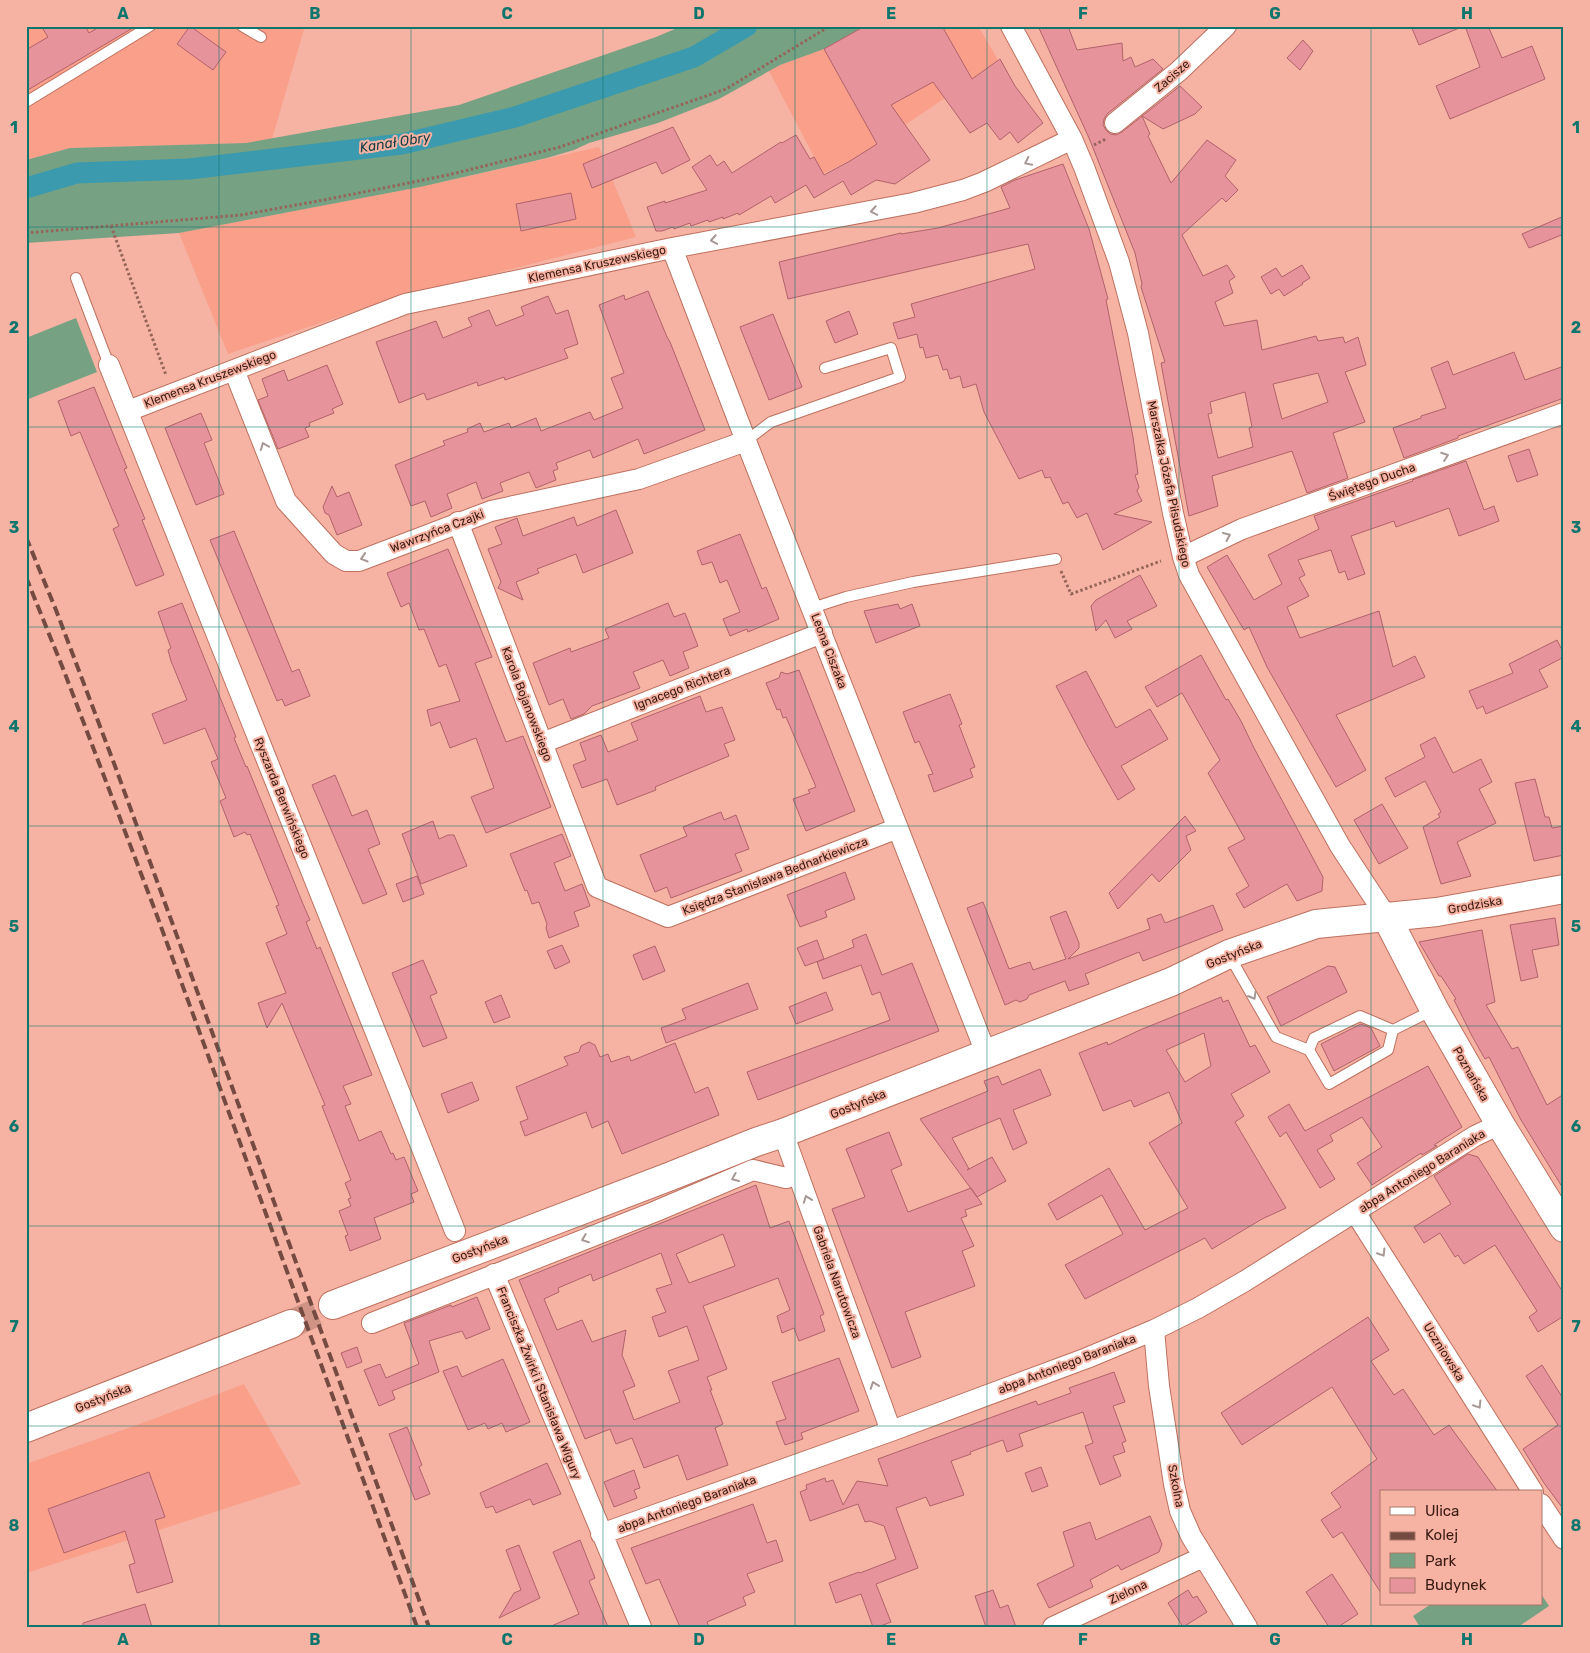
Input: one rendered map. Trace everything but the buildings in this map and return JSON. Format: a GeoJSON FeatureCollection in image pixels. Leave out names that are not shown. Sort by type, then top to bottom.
{"type":"FeatureCollection","features":[{"type":"Feature","properties":{"kind":"main road","name":"Grodziska"},"geometry":{"type":"LineString","coordinates":[[1386,916],[1437,912],[1564,889]]}},
{"type":"Feature","properties":{"kind":"main road","name":"Gostyńska"},"geometry":{"type":"LineString","coordinates":[[333,1304],[672,1176],[1171,982],[1229,954],[1316,924],[1386,916]]}},
{"type":"Feature","properties":{"kind":"main road","name":"Poznańska"},"geometry":{"type":"LineString","coordinates":[[1386,916],[1434,1009],[1500,1124],[1564,1228]]}},
{"type":"Feature","properties":{"kind":"main road","name":"Gostyńska"},"geometry":{"type":"LineString","coordinates":[[26,1428],[291,1324]]}},
{"type":"Feature","properties":{"kind":"street","name":"Marszałka Józefa Piłsudskiego"},"geometry":{"type":"LineString","coordinates":[[1011,26],[1072,140],[1118,262],[1138,333],[1173,513],[1189,575],[1340,846],[1386,916]]}},
{"type":"Feature","properties":{"kind":"street","name":"Zacisze"},"geometry":{"type":"LineString","coordinates":[[1115,123],[1179,71],[1226,26]]}},
{"type":"Feature","properties":{"kind":"street","name":"Klemensa Kruszewskiego"},"geometry":{"type":"LineString","coordinates":[[128,411],[405,304],[672,248],[939,197],[984,182],[1072,140]]}},
{"type":"Feature","properties":{"kind":"street","name":"Leona Ciszaka"},"geometry":{"type":"LineString","coordinates":[[672,248],[986,1053]]}},
{"type":"Feature","properties":{"kind":"street","name":"Ryszarda Berwińskiego"},"geometry":{"type":"LineString","coordinates":[[109,365],[454,1231]]}},
{"type":"Feature","properties":{"kind":"street","name":"Wawrzyńca Czajki"},"geometry":{"type":"LineString","coordinates":[[234,370],[286,501],[334,554],[346,561],[359,561],[491,510],[639,479],[746,441]]}},
{"type":"Feature","properties":{"kind":"street","name":"Świętego Ducha"},"geometry":{"type":"LineString","coordinates":[[1183,557],[1242,529],[1564,412]]}},
{"type":"Feature","properties":{"kind":"street","name":"Karola Bojanowskiego"},"geometry":{"type":"LineString","coordinates":[[458,522],[597,887]]}},
{"type":"Feature","properties":{"kind":"street","name":"Ignacego Richtera"},"geometry":{"type":"LineString","coordinates":[[542,743],[822,633]]}},
{"type":"Feature","properties":{"kind":"street","name":"Księdza Stanisława Bednarkiewicza"},"geometry":{"type":"LineString","coordinates":[[597,887],[668,917],[898,828]]}},
{"type":"Feature","properties":{"kind":"street","name":"abpa Antoniego Baraniaka"},"geometry":{"type":"LineString","coordinates":[[601,1534],[891,1431],[1087,1358],[1154,1330],[1245,1281],[1472,1139],[1500,1124]]}},
{"type":"Feature","properties":{"kind":"street","name":"Gabriela Narutowicza"},"geometry":{"type":"LineString","coordinates":[[783,1133],[891,1431]]}},
{"type":"Feature","properties":{"kind":"street","name":"Franciszka Żwirki i Stanisława Wigury"},"geometry":{"type":"LineString","coordinates":[[641,1627],[494,1274],[654,1212],[753,1170],[786,1178],[798,1174]]}},
{"type":"Feature","properties":{"kind":"street","name":"Uczniowska"},"geometry":{"type":"LineString","coordinates":[[1356,1212],[1533,1490]]}},
{"type":"Feature","properties":{"kind":"street"},"geometry":{"type":"LineString","coordinates":[[372,1323],[494,1274]]}},
{"type":"Feature","properties":{"kind":"street","name":"Szkolna"},"geometry":{"type":"LineString","coordinates":[[1154,1330],[1174,1484],[1180,1511],[1203,1557],[1247,1627]]}},
{"type":"Feature","properties":{"kind":"street"},"geometry":{"type":"LineString","coordinates":[[1542,1506],[1564,1539]]}},
{"type":"Feature","properties":{"kind":"street","name":"Zielona"},"geometry":{"type":"LineString","coordinates":[[1053,1627],[1203,1557]]}},
{"type":"Feature","properties":{"kind":"lane"},"geometry":{"type":"LineString","coordinates":[[26,102],[150,26]]}},
{"type":"Feature","properties":{"kind":"lane"},"geometry":{"type":"LineString","coordinates":[[242,26],[262,37]]}},
{"type":"Feature","properties":{"kind":"lane"},"geometry":{"type":"LineString","coordinates":[[76,278],[109,365]]}},
{"type":"Feature","properties":{"kind":"lane"},"geometry":{"type":"LineString","coordinates":[[746,441],[771,422],[900,377],[891,348],[825,368]]}},
{"type":"Feature","properties":{"kind":"lane"},"geometry":{"type":"LineString","coordinates":[[812,608],[913,582],[1056,559]]}},
{"type":"Feature","properties":{"kind":"lane"},"geometry":{"type":"LineString","coordinates":[[1229,954],[1276,1037],[1309,1050],[1329,1084],[1388,1050],[1393,1030],[1434,1009]]}},
{"type":"Feature","properties":{"kind":"lane"},"geometry":{"type":"LineString","coordinates":[[1309,1050],[1314,1038],[1360,1016],[1393,1030]]}},
{"type":"Feature","properties":{"kind":"path"},"geometry":{"type":"LineString","coordinates":[[26,233],[241,215],[329,200],[448,175],[560,147],[726,88],[830,26]]}},
{"type":"Feature","properties":{"kind":"path"},"geometry":{"type":"LineString","coordinates":[[111,226],[166,376]]}},
{"type":"Feature","properties":{"kind":"path"},"geometry":{"type":"LineString","coordinates":[[1056,559],[1072,594],[1161,561]]}},
{"type":"Feature","properties":{"kind":"shaded area"},"geometry":{"type":"Polygon","coordinates":[[[26,26],[305,26],[272,139],[246,143],[70,148],[26,160],[26,26]]]}},
{"type":"Feature","properties":{"kind":"shaded area"},"geometry":{"type":"Polygon","coordinates":[[[865,26],[978,26],[998,60],[856,158],[820,175],[820,168],[769,71],[824,49],[865,26]]]}},
{"type":"Feature","properties":{"kind":"shaded area"},"geometry":{"type":"Polygon","coordinates":[[[599,147],[636,237],[380,303],[228,354],[179,233],[420,187],[599,147]]]}},
{"type":"Feature","properties":{"kind":"shaded area"},"geometry":{"type":"Polygon","coordinates":[[[244,1384],[301,1484],[26,1573],[26,1464],[148,1421],[244,1384]]]}},
{"type":"Feature","properties":{"kind":"green space"},"geometry":{"type":"Polygon","coordinates":[[[682,26],[865,26],[824,49],[780,65],[719,99],[658,123],[589,143],[574,150],[547,158],[420,187],[179,233],[26,243],[26,160],[70,148],[246,143],[459,105],[656,37],[682,26]]]}},
{"type":"Feature","properties":{"kind":"green space"},"geometry":{"type":"Polygon","coordinates":[[[76,318],[97,372],[26,400],[26,338],[76,318]]]}},
{"type":"Feature","properties":{"kind":"green space"},"geometry":{"type":"Polygon","coordinates":[[[1542,1596],[1549,1606],[1518,1627],[1420,1627],[1413,1616],[1428,1606],[1542,1606],[1542,1596]]]}},
{"type":"Feature","properties":{"kind":"waterway","name":"Kanał Obry"},"geometry":{"type":"LineString","coordinates":[[26,188],[77,173],[189,169],[402,144],[515,117],[694,57],[747,26]]}},
{"type":"Feature","properties":{"kind":"tunnel"},"geometry":{"type":"LineString","coordinates":[[291,1324],[333,1305]]}},
{"type":"Feature","properties":{"kind":"railway"},"geometry":{"type":"LineString","coordinates":[[26,537],[56,610],[115,766],[429,1627]]}},
{"type":"Feature","properties":{"kind":"railway"},"geometry":{"type":"LineString","coordinates":[[26,577],[64,671],[156,913],[417,1627]]}}]}
